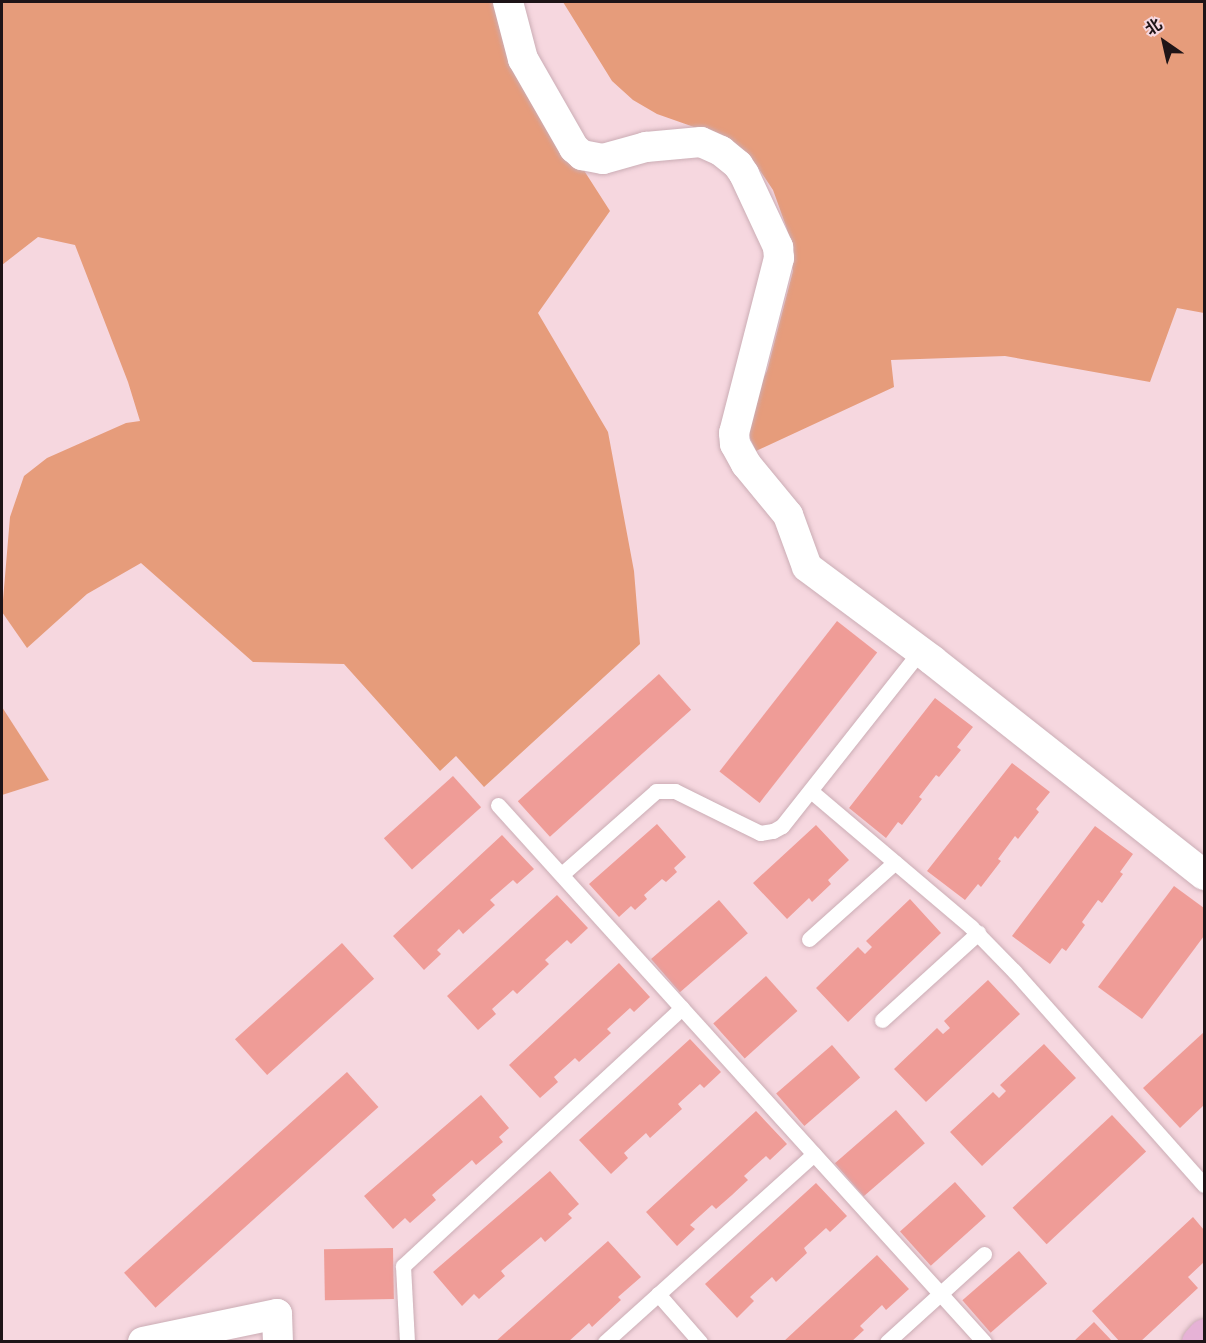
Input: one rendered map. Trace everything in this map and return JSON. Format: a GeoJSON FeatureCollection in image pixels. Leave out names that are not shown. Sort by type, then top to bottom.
{"type":"FeatureCollection","features":[{"type":"Feature","properties":{"kind":"main road"},"geometry":{"type":"LineString","coordinates":[[1198,1341],[1204,1335]]}},
{"type":"Feature","properties":{"kind":"street"},"geometry":{"type":"LineString","coordinates":[[508,2],[523,59],[574,148],[582,155],[603,159],[646,147],[701,142],[721,151],[738,165],[778,247],[779,258],[734,433],[735,444],[746,464],[788,515],[807,567],[920,651],[1204,875]]}},
{"type":"Feature","properties":{"kind":"street"},"geometry":{"type":"LineString","coordinates":[[143,1341],[277,1314],[278,1341]]}},
{"type":"Feature","properties":{"kind":"lane"},"geometry":{"type":"LineString","coordinates":[[561,874],[656,791],[675,791],[760,833],[773,831],[782,826],[812,792],[920,651]]}},
{"type":"Feature","properties":{"kind":"lane"},"geometry":{"type":"LineString","coordinates":[[812,792],[978,933],[1204,1185]]}},
{"type":"Feature","properties":{"kind":"lane"},"geometry":{"type":"LineString","coordinates":[[498,805],[984,1341]]}},
{"type":"Feature","properties":{"kind":"lane"},"geometry":{"type":"LineString","coordinates":[[809,939],[895,862]]}},
{"type":"Feature","properties":{"kind":"lane"},"geometry":{"type":"LineString","coordinates":[[882,1020],[978,933]]}},
{"type":"Feature","properties":{"kind":"lane"},"geometry":{"type":"LineString","coordinates":[[407,1341],[403,1266],[682,1008]]}},
{"type":"Feature","properties":{"kind":"lane"},"geometry":{"type":"LineString","coordinates":[[605,1341],[814,1154]]}},
{"type":"Feature","properties":{"kind":"lane"},"geometry":{"type":"LineString","coordinates":[[887,1341],[984,1254]]}},
{"type":"Feature","properties":{"kind":"lane"},"geometry":{"type":"LineString","coordinates":[[658,1294],[700,1341]]}},
{"type":"Feature","properties":{"kind":"shaded area"},"geometry":{"type":"Polygon","coordinates":[[[2,2],[497,2],[517,66],[610,211],[538,313],[608,432],[634,571],[640,644],[484,787],[456,756],[440,771],[344,664],[253,662],[141,563],[87,594],[27,648],[2,612],[10,517],[24,476],[47,458],[126,423],[140,421],[128,382],[75,245],[38,237],[2,265],[2,2]]]}},
{"type":"Feature","properties":{"kind":"shaded area"},"geometry":{"type":"Polygon","coordinates":[[[563,2],[1204,2],[1204,313],[1177,308],[1150,382],[1005,356],[891,360],[894,387],[756,451],[750,438],[749,424],[754,397],[767,371],[793,271],[787,229],[773,190],[757,166],[736,145],[711,133],[657,114],[633,100],[612,81],[563,2]]]}},
{"type":"Feature","properties":{"kind":"shaded area"},"geometry":{"type":"Polygon","coordinates":[[[2,707],[49,780],[2,795],[2,707]]]}},
{"type":"Feature","properties":{"kind":"building"},"geometry":{"type":"Polygon","coordinates":[[[837,621],[877,652],[760,803],[719,772],[837,621]]]}},
{"type":"Feature","properties":{"kind":"building"},"geometry":{"type":"Polygon","coordinates":[[[659,674],[691,710],[550,837],[518,801],[659,674]]]}},
{"type":"Feature","properties":{"kind":"building"},"geometry":{"type":"Polygon","coordinates":[[[935,698],[973,727],[957,747],[961,750],[939,777],[936,775],[919,797],[922,799],[902,825],[898,822],[886,838],[849,808],[935,698]]]}},
{"type":"Feature","properties":{"kind":"building"},"geometry":{"type":"Polygon","coordinates":[[[1012,763],[1050,792],[1036,809],[1039,812],[1018,839],[1015,836],[998,859],[1001,861],[981,887],[978,884],[965,900],[927,871],[1012,763]]]}},
{"type":"Feature","properties":{"kind":"building"},"geometry":{"type":"Polygon","coordinates":[[[453,776],[481,807],[412,869],[384,838],[453,776]]]}},
{"type":"Feature","properties":{"kind":"building"},"geometry":{"type":"Polygon","coordinates":[[[657,824],[686,857],[674,868],[677,872],[666,882],[662,879],[644,895],[647,899],[635,910],[631,906],[619,917],[589,884],[657,824]]]}},
{"type":"Feature","properties":{"kind":"building"},"geometry":{"type":"Polygon","coordinates":[[[816,825],[849,860],[828,880],[831,884],[812,902],[809,898],[787,919],[753,883],[816,825]]]}},
{"type":"Feature","properties":{"kind":"building"},"geometry":{"type":"Polygon","coordinates":[[[1095,826],[1133,854],[1120,872],[1123,874],[1102,903],[1098,900],[1082,922],[1085,925],[1066,951],[1062,948],[1050,964],[1012,936],[1095,826]]]}},
{"type":"Feature","properties":{"kind":"building"},"geometry":{"type":"Polygon","coordinates":[[[502,835],[534,869],[517,884],[513,880],[490,900],[495,905],[463,934],[459,929],[437,950],[441,954],[424,970],[393,936],[502,835]]]}},
{"type":"Feature","properties":{"kind":"building"},"geometry":{"type":"Polygon","coordinates":[[[1174,886],[1204,908],[1204,936],[1142,1019],[1098,987],[1174,886]]]}},
{"type":"Feature","properties":{"kind":"building"},"geometry":{"type":"Polygon","coordinates":[[[557,895],[588,928],[571,944],[567,940],[545,960],[549,964],[517,994],[513,990],[492,1009],[496,1014],[478,1030],[447,996],[557,895]]]}},
{"type":"Feature","properties":{"kind":"building"},"geometry":{"type":"Polygon","coordinates":[[[910,899],[941,933],[848,1022],[816,988],[858,947],[865,954],[872,947],[866,941],[910,899]]]}},
{"type":"Feature","properties":{"kind":"building"},"geometry":{"type":"Polygon","coordinates":[[[719,900],[748,933],[680,992],[651,959],[719,900]]]}},
{"type":"Feature","properties":{"kind":"building"},"geometry":{"type":"Polygon","coordinates":[[[342,943],[374,979],[267,1075],[235,1039],[342,943]]]}},
{"type":"Feature","properties":{"kind":"building"},"geometry":{"type":"Polygon","coordinates":[[[619,963],[650,997],[634,1012],[630,1008],[607,1029],[611,1033],[579,1062],[575,1058],[554,1077],[558,1082],[540,1098],[509,1065],[619,963]]]}},
{"type":"Feature","properties":{"kind":"building"},"geometry":{"type":"Polygon","coordinates":[[[766,976],[797,1011],[745,1058],[713,1024],[766,976]]]}},
{"type":"Feature","properties":{"kind":"building"},"geometry":{"type":"Polygon","coordinates":[[[988,980],[1020,1014],[926,1102],[894,1069],[937,1028],[943,1034],[950,1028],[944,1021],[988,980]]]}},
{"type":"Feature","properties":{"kind":"building"},"geometry":{"type":"Polygon","coordinates":[[[1204,1032],[1204,1105],[1180,1128],[1143,1088],[1204,1032]]]}},
{"type":"Feature","properties":{"kind":"building"},"geometry":{"type":"Polygon","coordinates":[[[690,1039],[721,1072],[704,1088],[700,1084],[678,1104],[682,1109],[650,1138],[646,1133],[624,1153],[628,1158],[611,1174],[579,1140],[690,1039]]]}},
{"type":"Feature","properties":{"kind":"building"},"geometry":{"type":"Polygon","coordinates":[[[1044,1044],[1076,1078],[982,1166],[950,1132],[993,1092],[999,1098],[1006,1091],[1000,1085],[1044,1044]]]}},
{"type":"Feature","properties":{"kind":"building"},"geometry":{"type":"Polygon","coordinates":[[[832,1045],[860,1077],[804,1126],[776,1094],[832,1045]]]}},
{"type":"Feature","properties":{"kind":"building"},"geometry":{"type":"Polygon","coordinates":[[[347,1072],[378,1107],[156,1308],[124,1273],[347,1072]]]}},
{"type":"Feature","properties":{"kind":"building"},"geometry":{"type":"Polygon","coordinates":[[[481,1095],[509,1128],[499,1137],[503,1142],[476,1165],[472,1160],[432,1195],[436,1200],[410,1223],[405,1218],[393,1229],[364,1196],[481,1095]]]}},
{"type":"Feature","properties":{"kind":"building"},"geometry":{"type":"Polygon","coordinates":[[[896,1110],[925,1143],[864,1196],[835,1163],[896,1110]]]}},
{"type":"Feature","properties":{"kind":"building"},"geometry":{"type":"Polygon","coordinates":[[[756,1111],[787,1144],[770,1160],[766,1156],[744,1176],[748,1180],[716,1209],[712,1205],[690,1225],[695,1229],[677,1246],[646,1212],[756,1111]]]}},
{"type":"Feature","properties":{"kind":"building"},"geometry":{"type":"Polygon","coordinates":[[[1112,1115],[1146,1152],[1047,1244],[1013,1208],[1112,1115]]]}},
{"type":"Feature","properties":{"kind":"building"},"geometry":{"type":"Polygon","coordinates":[[[550,1171],[579,1204],[568,1214],[572,1218],[545,1242],[541,1237],[501,1271],[505,1276],[479,1299],[474,1294],[462,1306],[433,1272],[550,1171]]]}},
{"type":"Feature","properties":{"kind":"building"},"geometry":{"type":"Polygon","coordinates":[[[955,1182],[986,1216],[931,1266],[900,1232],[955,1182]]]}},
{"type":"Feature","properties":{"kind":"building"},"geometry":{"type":"Polygon","coordinates":[[[816,1183],[847,1216],[830,1232],[826,1228],[804,1248],[807,1253],[776,1282],[772,1277],[750,1297],[754,1301],[737,1318],[705,1284],[816,1183]]]}},
{"type":"Feature","properties":{"kind":"building"},"geometry":{"type":"Polygon","coordinates":[[[1193,1217],[1204,1230],[1204,1262],[1188,1277],[1198,1288],[1140,1342],[1120,1342],[1092,1311],[1193,1217]]]}},
{"type":"Feature","properties":{"kind":"building"},"geometry":{"type":"Polygon","coordinates":[[[608,1241],[641,1277],[618,1297],[621,1300],[592,1327],[589,1323],[568,1342],[495,1342],[608,1241]]]}},
{"type":"Feature","properties":{"kind":"building"},"geometry":{"type":"Polygon","coordinates":[[[393,1248],[394,1299],[325,1300],[324,1249],[393,1248]]]}},
{"type":"Feature","properties":{"kind":"building"},"geometry":{"type":"Polygon","coordinates":[[[1019,1251],[1047,1283],[991,1333],[962,1300],[1019,1251]]]}},
{"type":"Feature","properties":{"kind":"building"},"geometry":{"type":"Polygon","coordinates":[[[877,1255],[909,1289],[886,1310],[882,1305],[860,1326],[864,1330],[851,1342],[783,1342],[877,1255]]]}},
{"type":"Feature","properties":{"kind":"building"},"geometry":{"type":"Polygon","coordinates":[[[1094,1322],[1113,1342],[1073,1342],[1094,1322]]]}}]}
